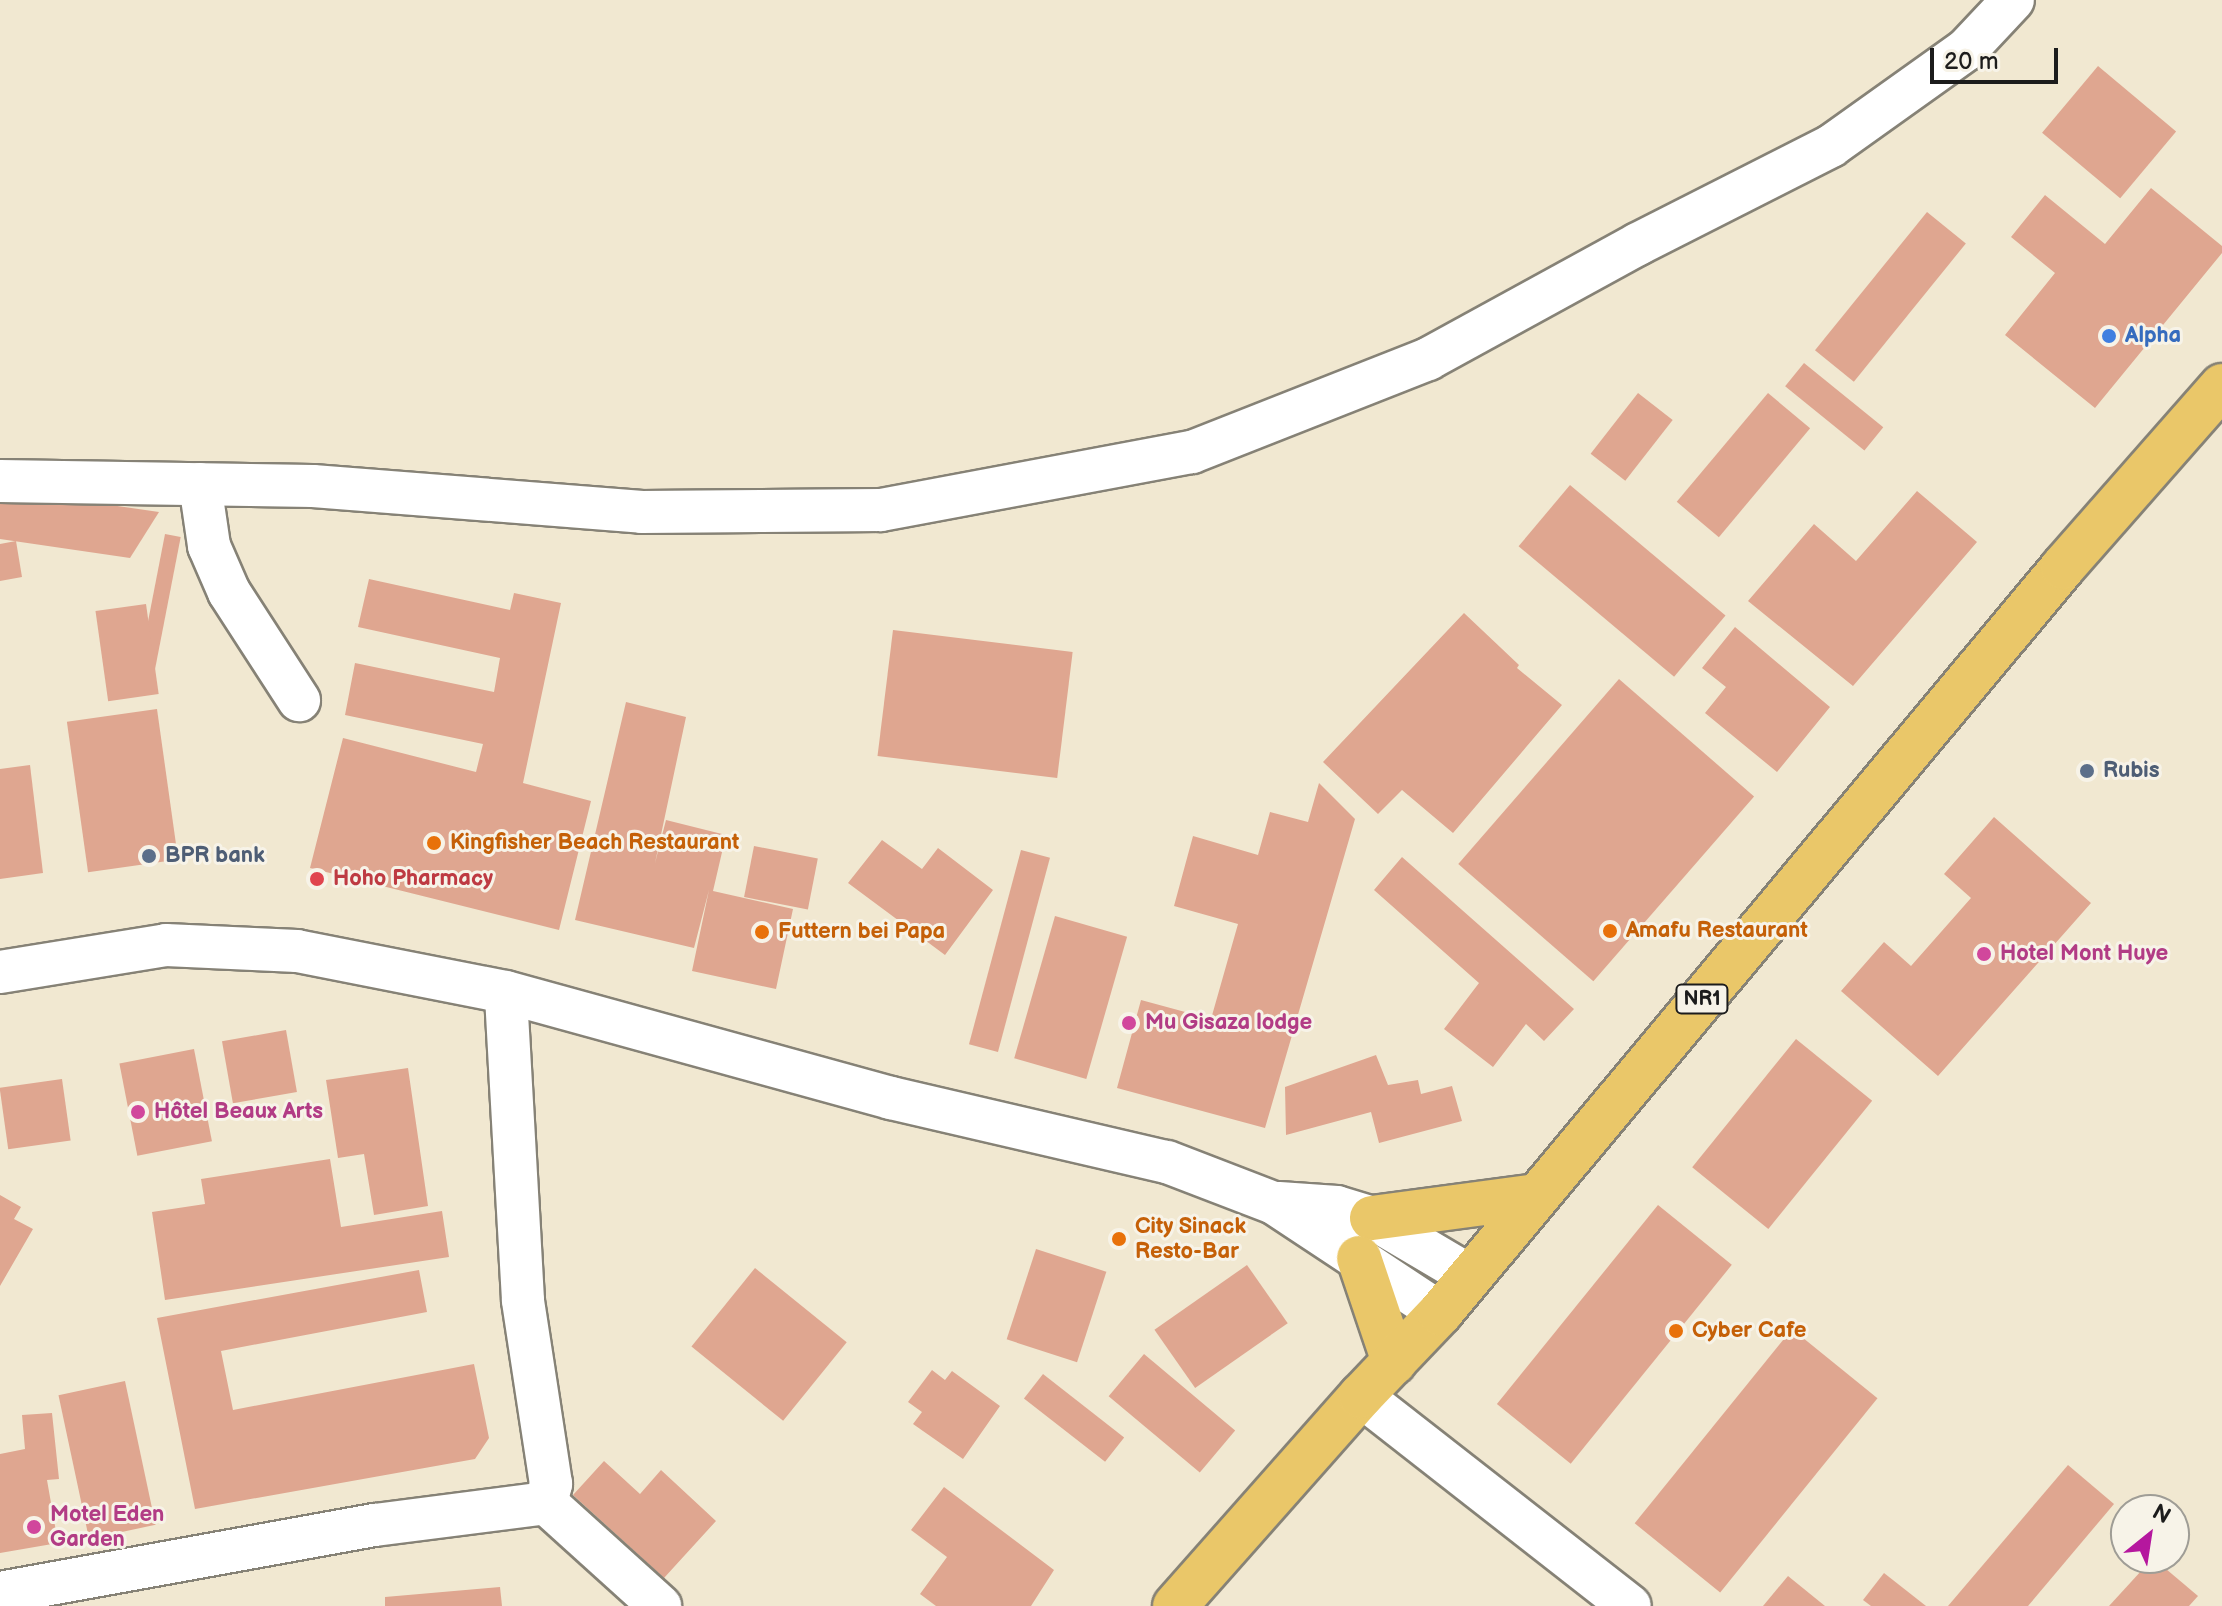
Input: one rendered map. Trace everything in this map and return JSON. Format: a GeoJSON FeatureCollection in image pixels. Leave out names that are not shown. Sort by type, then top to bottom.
{"type":"FeatureCollection","features":[{"type":"Feature","properties":{"kind":"highway","name":"NR1"},"geometry":{"type":"LineString","coordinates":[[1175,1606],[1361,1396],[1440,1313],[2063,567],[2222,386]]}},
{"type":"Feature","properties":{"kind":"highway"},"geometry":{"type":"LineString","coordinates":[[1394,1362],[1366,1238],[1537,1196]]}},
{"type":"Feature","properties":{"kind":"street"},"geometry":{"type":"LineString","coordinates":[[0,481],[313,486],[642,512],[881,510],[1192,452],[1428,359],[1638,244],[1831,146],[1967,49],[2013,0]]}},
{"type":"Feature","properties":{"kind":"street"},"geometry":{"type":"LineString","coordinates":[[200,484],[209,546],[229,592],[299,700]]}},
{"type":"Feature","properties":{"kind":"street"},"geometry":{"type":"LineString","coordinates":[[0,972],[166,945],[297,951],[506,992],[891,1098],[1167,1162],[1470,1276]]}},
{"type":"Feature","properties":{"kind":"street"},"geometry":{"type":"LineString","coordinates":[[506,992],[523,1300],[551,1484],[546,1503]]}},
{"type":"Feature","properties":{"kind":"street"},"geometry":{"type":"LineString","coordinates":[[1366,1238],[1440,1313]]}},
{"type":"Feature","properties":{"kind":"street"},"geometry":{"type":"LineString","coordinates":[[1361,1396],[1630,1606]]}},
{"type":"Feature","properties":{"kind":"street"},"geometry":{"type":"LineString","coordinates":[[0,1593],[375,1525],[546,1503],[660,1606]]}},
{"type":"Feature","properties":{"kind":"building"},"geometry":{"type":"Polygon","coordinates":[[[2098,66],[2176,132],[2120,198],[2042,133],[2098,66]]]}},
{"type":"Feature","properties":{"kind":"building"},"geometry":{"type":"Polygon","coordinates":[[[2151,188],[2222,246],[2222,253],[2095,408],[2005,335],[2055,273],[2011,237],[2045,195],[2105,244],[2151,188]]]}},
{"type":"Feature","properties":{"kind":"building"},"geometry":{"type":"Polygon","coordinates":[[[1927,212],[1966,243],[1854,382],[1815,350],[1927,212]]]}},
{"type":"Feature","properties":{"kind":"building"},"geometry":{"type":"Polygon","coordinates":[[[1804,363],[1883,427],[1864,451],[1785,386],[1804,363]]]}},
{"type":"Feature","properties":{"kind":"building"},"geometry":{"type":"Polygon","coordinates":[[[1638,393],[1673,420],[1625,481],[1591,454],[1638,393]]]}},
{"type":"Feature","properties":{"kind":"building"},"geometry":{"type":"Polygon","coordinates":[[[1768,393],[1810,428],[1719,537],[1677,502],[1768,393]]]}},
{"type":"Feature","properties":{"kind":"building"},"geometry":{"type":"Polygon","coordinates":[[[1570,485],[1726,615],[1674,677],[1519,546],[1570,485]]]}},
{"type":"Feature","properties":{"kind":"building"},"geometry":{"type":"Polygon","coordinates":[[[0,489],[159,512],[130,558],[0,539],[0,489]]]}},
{"type":"Feature","properties":{"kind":"building"},"geometry":{"type":"Polygon","coordinates":[[[1917,491],[1977,542],[1853,686],[1748,601],[1814,524],[1856,561],[1917,491]]]}},
{"type":"Feature","properties":{"kind":"building"},"geometry":{"type":"Polygon","coordinates":[[[165,534],[181,537],[151,689],[135,686],[165,534]]]}},
{"type":"Feature","properties":{"kind":"building"},"geometry":{"type":"Polygon","coordinates":[[[16,541],[22,577],[0,581],[0,544],[16,541]]]}},
{"type":"Feature","properties":{"kind":"building"},"geometry":{"type":"Polygon","coordinates":[[[369,579],[510,610],[514,593],[561,603],[523,783],[591,801],[559,930],[310,868],[343,738],[476,772],[483,744],[345,715],[355,663],[494,692],[500,658],[358,627],[369,579]]]}},
{"type":"Feature","properties":{"kind":"building"},"geometry":{"type":"Polygon","coordinates":[[[146,604],[159,694],[108,701],[95,611],[146,604]]]}},
{"type":"Feature","properties":{"kind":"building"},"geometry":{"type":"Polygon","coordinates":[[[1464,613],[1519,665],[1517,668],[1562,705],[1453,833],[1402,790],[1378,814],[1323,762],[1464,613]]]}},
{"type":"Feature","properties":{"kind":"building"},"geometry":{"type":"Polygon","coordinates":[[[1735,627],[1830,707],[1777,772],[1705,713],[1726,687],[1702,668],[1735,627]]]}},
{"type":"Feature","properties":{"kind":"building"},"geometry":{"type":"Polygon","coordinates":[[[893,630],[1073,652],[1057,778],[878,756],[893,630]]]}},
{"type":"Feature","properties":{"kind":"building"},"geometry":{"type":"Polygon","coordinates":[[[1619,679],[1754,796],[1593,981],[1458,864],[1619,679]]]}},
{"type":"Feature","properties":{"kind":"building"},"geometry":{"type":"Polygon","coordinates":[[[626,702],[686,717],[655,863],[666,820],[726,835],[713,891],[793,909],[776,989],[692,971],[709,890],[694,948],[575,920],[626,702]]]}},
{"type":"Feature","properties":{"kind":"building"},"geometry":{"type":"Polygon","coordinates":[[[157,709],[178,860],[88,872],[67,722],[157,709]]]}},
{"type":"Feature","properties":{"kind":"building"},"geometry":{"type":"Polygon","coordinates":[[[30,765],[43,873],[0,879],[0,769],[30,765]]]}},
{"type":"Feature","properties":{"kind":"building"},"geometry":{"type":"Polygon","coordinates":[[[1319,783],[1355,819],[1265,1128],[1117,1088],[1141,1000],[1211,1019],[1238,924],[1174,906],[1193,836],[1258,855],[1270,812],[1308,822],[1319,783]]]}},
{"type":"Feature","properties":{"kind":"building","name":"Hotel Mont Huye"},"geometry":{"type":"Polygon","coordinates":[[[1994,817],[2091,903],[1938,1076],[1841,991],[1884,942],[1911,966],[1971,898],[1944,874],[1994,817]]]}},
{"type":"Feature","properties":{"kind":"building"},"geometry":{"type":"Polygon","coordinates":[[[882,840],[922,869],[938,848],[993,890],[945,955],[848,883],[882,840]]]}},
{"type":"Feature","properties":{"kind":"building"},"geometry":{"type":"Polygon","coordinates":[[[754,846],[818,858],[808,909],[744,897],[754,846]]]}},
{"type":"Feature","properties":{"kind":"building"},"geometry":{"type":"Polygon","coordinates":[[[1021,850],[1050,858],[998,1052],[969,1044],[1021,850]]]}},
{"type":"Feature","properties":{"kind":"building"},"geometry":{"type":"Polygon","coordinates":[[[1402,857],[1574,1009],[1544,1041],[1526,1024],[1493,1067],[1444,1029],[1479,983],[1374,890],[1402,857]]]}},
{"type":"Feature","properties":{"kind":"building"},"geometry":{"type":"Polygon","coordinates":[[[1055,916],[1127,937],[1086,1079],[1014,1058],[1055,916]]]}},
{"type":"Feature","properties":{"kind":"building"},"geometry":{"type":"Polygon","coordinates":[[[286,1030],[297,1092],[233,1103],[222,1041],[286,1030]]]}},
{"type":"Feature","properties":{"kind":"building"},"geometry":{"type":"Polygon","coordinates":[[[1796,1039],[1872,1101],[1768,1229],[1692,1167],[1796,1039]]]}},
{"type":"Feature","properties":{"kind":"building"},"geometry":{"type":"Polygon","coordinates":[[[194,1049],[212,1141],[137,1156],[119,1064],[194,1049]]]}},
{"type":"Feature","properties":{"kind":"building"},"geometry":{"type":"Polygon","coordinates":[[[1376,1055],[1388,1085],[1418,1080],[1421,1094],[1452,1086],[1462,1121],[1379,1143],[1371,1112],[1286,1135],[1285,1087],[1376,1055]]]}},
{"type":"Feature","properties":{"kind":"building"},"geometry":{"type":"Polygon","coordinates":[[[408,1068],[428,1206],[374,1215],[364,1154],[338,1158],[326,1080],[408,1068]]]}},
{"type":"Feature","properties":{"kind":"building"},"geometry":{"type":"Polygon","coordinates":[[[62,1079],[71,1140],[8,1149],[0,1088],[62,1079]]]}},
{"type":"Feature","properties":{"kind":"building"},"geometry":{"type":"Polygon","coordinates":[[[330,1159],[341,1227],[442,1211],[449,1257],[165,1300],[152,1212],[205,1204],[201,1179],[330,1159]]]}},
{"type":"Feature","properties":{"kind":"building"},"geometry":{"type":"Polygon","coordinates":[[[0,1195],[21,1207],[14,1219],[33,1229],[0,1286],[0,1195]]]}},
{"type":"Feature","properties":{"kind":"building"},"geometry":{"type":"Polygon","coordinates":[[[1658,1205],[1732,1265],[1571,1464],[1497,1404],[1658,1205]]]}},
{"type":"Feature","properties":{"kind":"building"},"geometry":{"type":"Polygon","coordinates":[[[1036,1249],[1106,1272],[1077,1362],[1007,1339],[1036,1249]]]}},
{"type":"Feature","properties":{"kind":"building"},"geometry":{"type":"Polygon","coordinates":[[[1247,1265],[1288,1323],[1195,1388],[1154,1330],[1247,1265]]]}},
{"type":"Feature","properties":{"kind":"building"},"geometry":{"type":"Polygon","coordinates":[[[755,1268],[847,1342],[783,1421],[691,1346],[755,1268]]]}},
{"type":"Feature","properties":{"kind":"building"},"geometry":{"type":"Polygon","coordinates":[[[419,1270],[427,1312],[221,1351],[233,1410],[474,1364],[489,1438],[475,1459],[195,1509],[157,1318],[419,1270]]]}},
{"type":"Feature","properties":{"kind":"building"},"geometry":{"type":"Polygon","coordinates":[[[1792,1329],[1877,1398],[1720,1593],[1635,1523],[1792,1329]]]}},
{"type":"Feature","properties":{"kind":"building"},"geometry":{"type":"Polygon","coordinates":[[[1144,1354],[1235,1430],[1200,1473],[1109,1396],[1144,1354]]]}},
{"type":"Feature","properties":{"kind":"building"},"geometry":{"type":"Polygon","coordinates":[[[932,1370],[945,1380],[952,1371],[1000,1406],[963,1459],[913,1424],[922,1412],[908,1402],[932,1370]]]}},
{"type":"Feature","properties":{"kind":"building"},"geometry":{"type":"Polygon","coordinates":[[[1043,1374],[1124,1437],[1105,1462],[1024,1398],[1043,1374]]]}},
{"type":"Feature","properties":{"kind":"building"},"geometry":{"type":"Polygon","coordinates":[[[125,1381],[156,1525],[89,1539],[58,1395],[125,1381]]]}},
{"type":"Feature","properties":{"kind":"building"},"geometry":{"type":"Polygon","coordinates":[[[52,1413],[59,1479],[47,1480],[58,1543],[0,1553],[0,1454],[25,1449],[22,1415],[52,1413]]]}},
{"type":"Feature","properties":{"kind":"building"},"geometry":{"type":"Polygon","coordinates":[[[604,1461],[640,1494],[661,1470],[716,1521],[664,1578],[573,1495],[604,1461]]]}},
{"type":"Feature","properties":{"kind":"building"},"geometry":{"type":"Polygon","coordinates":[[[2068,1465],[2110,1501],[2110,1509],[2028,1606],[1948,1606],[2068,1465]]]}},
{"type":"Feature","properties":{"kind":"building"},"geometry":{"type":"Polygon","coordinates":[[[944,1487],[1054,1570],[1031,1606],[936,1606],[920,1594],[947,1557],[911,1530],[944,1487]]]}},
{"type":"Feature","properties":{"kind":"building"},"geometry":{"type":"Polygon","coordinates":[[[1884,1573],[1926,1606],[1871,1606],[1863,1600],[1884,1573]]]}},
{"type":"Feature","properties":{"kind":"building"},"geometry":{"type":"Polygon","coordinates":[[[2138,1574],[2172,1574],[2198,1596],[2189,1606],[2109,1606],[2138,1574]]]}},
{"type":"Feature","properties":{"kind":"building"},"geometry":{"type":"Polygon","coordinates":[[[1788,1576],[1825,1606],[1763,1606],[1788,1576]]]}},
{"type":"Feature","properties":{"kind":"building"},"geometry":{"type":"Polygon","coordinates":[[[500,1587],[502,1606],[385,1606],[385,1597],[500,1587]]]}},
{"type":"Feature","properties":{"kind":"place","name":"Alpha"},"geometry":{"type":"Point","coordinates":[2109,336]}},
{"type":"Feature","properties":{"kind":"place","name":"Rubis"},"geometry":{"type":"Point","coordinates":[2087,771]}},
{"type":"Feature","properties":{"kind":"place","name":"Kingfisher Beach Restaurant"},"geometry":{"type":"Point","coordinates":[434,843]}},
{"type":"Feature","properties":{"kind":"place","name":"BPR bank"},"geometry":{"type":"Point","coordinates":[149,856]}},
{"type":"Feature","properties":{"kind":"place","name":"Hoho Pharmacy"},"geometry":{"type":"Point","coordinates":[317,879]}},
{"type":"Feature","properties":{"kind":"place","name":"Amafu Restaurant"},"geometry":{"type":"Point","coordinates":[1610,931]}},
{"type":"Feature","properties":{"kind":"place","name":"Futtern bei Papa"},"geometry":{"type":"Point","coordinates":[762,932]}},
{"type":"Feature","properties":{"kind":"place","name":"Hotel Mont Huye"},"geometry":{"type":"Point","coordinates":[1984,954]}},
{"type":"Feature","properties":{"kind":"place","name":"Mu Gisaza lodge"},"geometry":{"type":"Point","coordinates":[1129,1023]}},
{"type":"Feature","properties":{"kind":"place","name":"Hôtel Beaux Arts"},"geometry":{"type":"Point","coordinates":[138,1112]}},
{"type":"Feature","properties":{"kind":"place","name":"City Sinack Resto-Bar"},"geometry":{"type":"Point","coordinates":[1119,1239]}},
{"type":"Feature","properties":{"kind":"place","name":"Cyber Cafe"},"geometry":{"type":"Point","coordinates":[1676,1331]}},
{"type":"Feature","properties":{"kind":"place","name":"Motel Eden Garden"},"geometry":{"type":"Point","coordinates":[34,1527]}}]}
